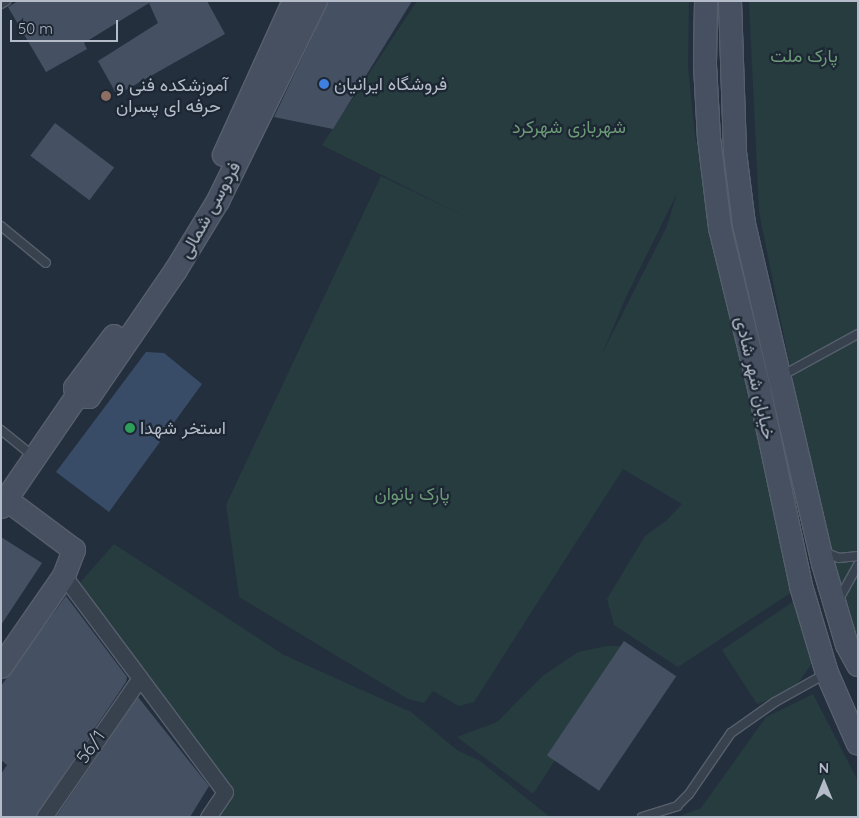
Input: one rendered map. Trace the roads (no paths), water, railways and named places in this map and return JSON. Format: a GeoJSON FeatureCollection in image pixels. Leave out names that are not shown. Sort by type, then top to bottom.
{"type":"FeatureCollection","features":[{"type":"Feature","properties":{"kind":"main road","name":"فردوسی شمالی"},"geometry":{"type":"LineString","coordinates":[[4,503],[37,458],[77,396],[75,388],[127,318],[205,196],[294,1]]}},
{"type":"Feature","properties":{"kind":"main road","name":"فردوسی شمالی"},"geometry":{"type":"LineString","coordinates":[[77,396],[89,397],[176,270],[218,200],[316,1]]}},
{"type":"Feature","properties":{"kind":"main road","name":"خیابان شهر شادی"},"geometry":{"type":"LineString","coordinates":[[706,1],[708,120],[720,228],[759,388],[796,568],[826,673],[858,744]]}},
{"type":"Feature","properties":{"kind":"main road","name":"خیابان شهر شادی"},"geometry":{"type":"LineString","coordinates":[[730,1],[735,152],[744,224],[820,550],[847,645],[858,665]]}},
{"type":"Feature","properties":{"kind":"main road"},"geometry":{"type":"LineString","coordinates":[[1,667],[64,576],[74,550],[4,503]]}},
{"type":"Feature","properties":{"kind":"street"},"geometry":{"type":"LineString","coordinates":[[64,576],[225,792],[208,817]]}},
{"type":"Feature","properties":{"kind":"street","name":"56/1"},"geometry":{"type":"LineString","coordinates":[[44,817],[140,678]]}},
{"type":"Feature","properties":{"kind":"lane"},"geometry":{"type":"LineString","coordinates":[[1,4],[6,1]]}},
{"type":"Feature","properties":{"kind":"lane"},"geometry":{"type":"LineString","coordinates":[[1,226],[46,262]]}},
{"type":"Feature","properties":{"kind":"lane"},"geometry":{"type":"LineString","coordinates":[[780,377],[858,334]]}},
{"type":"Feature","properties":{"kind":"lane"},"geometry":{"type":"LineString","coordinates":[[1,430],[37,458]]}},
{"type":"Feature","properties":{"kind":"lane"},"geometry":{"type":"LineString","coordinates":[[820,550],[839,558],[858,556]]}},
{"type":"Feature","properties":{"kind":"lane"},"geometry":{"type":"LineString","coordinates":[[835,608],[858,565]]}},
{"type":"Feature","properties":{"kind":"lane"},"geometry":{"type":"LineString","coordinates":[[642,817],[676,806],[689,794],[731,733],[775,702],[826,673]]}},
{"type":"Feature","properties":{"kind":"water","name":"استخر شهدا"},"geometry":{"type":"Polygon","coordinates":[[[146,352],[164,353],[202,384],[109,512],[56,472],[146,352]]]}},
{"type":"Feature","properties":{"kind":"place","name":"فروشگاه ایرانیان"},"geometry":{"type":"Point","coordinates":[324,84]}},
{"type":"Feature","properties":{"kind":"place","name":"آموزشکده فنی و حرفه ای پسران"},"geometry":{"type":"Point","coordinates":[106,96]}},
{"type":"Feature","properties":{"kind":"place","name":"استخر شهدا"},"geometry":{"type":"Point","coordinates":[130,428]}},
{"type":"Feature","properties":{"kind":"park label","name":"پارک ملت"},"geometry":{"type":"Point","coordinates":[804,56]}},
{"type":"Feature","properties":{"kind":"park label","name":"شهربازی شهرکرد"},"geometry":{"type":"Point","coordinates":[569,127]}},
{"type":"Feature","properties":{"kind":"park label","name":"پارک بانوان"},"geometry":{"type":"Point","coordinates":[412,494]}}]}
